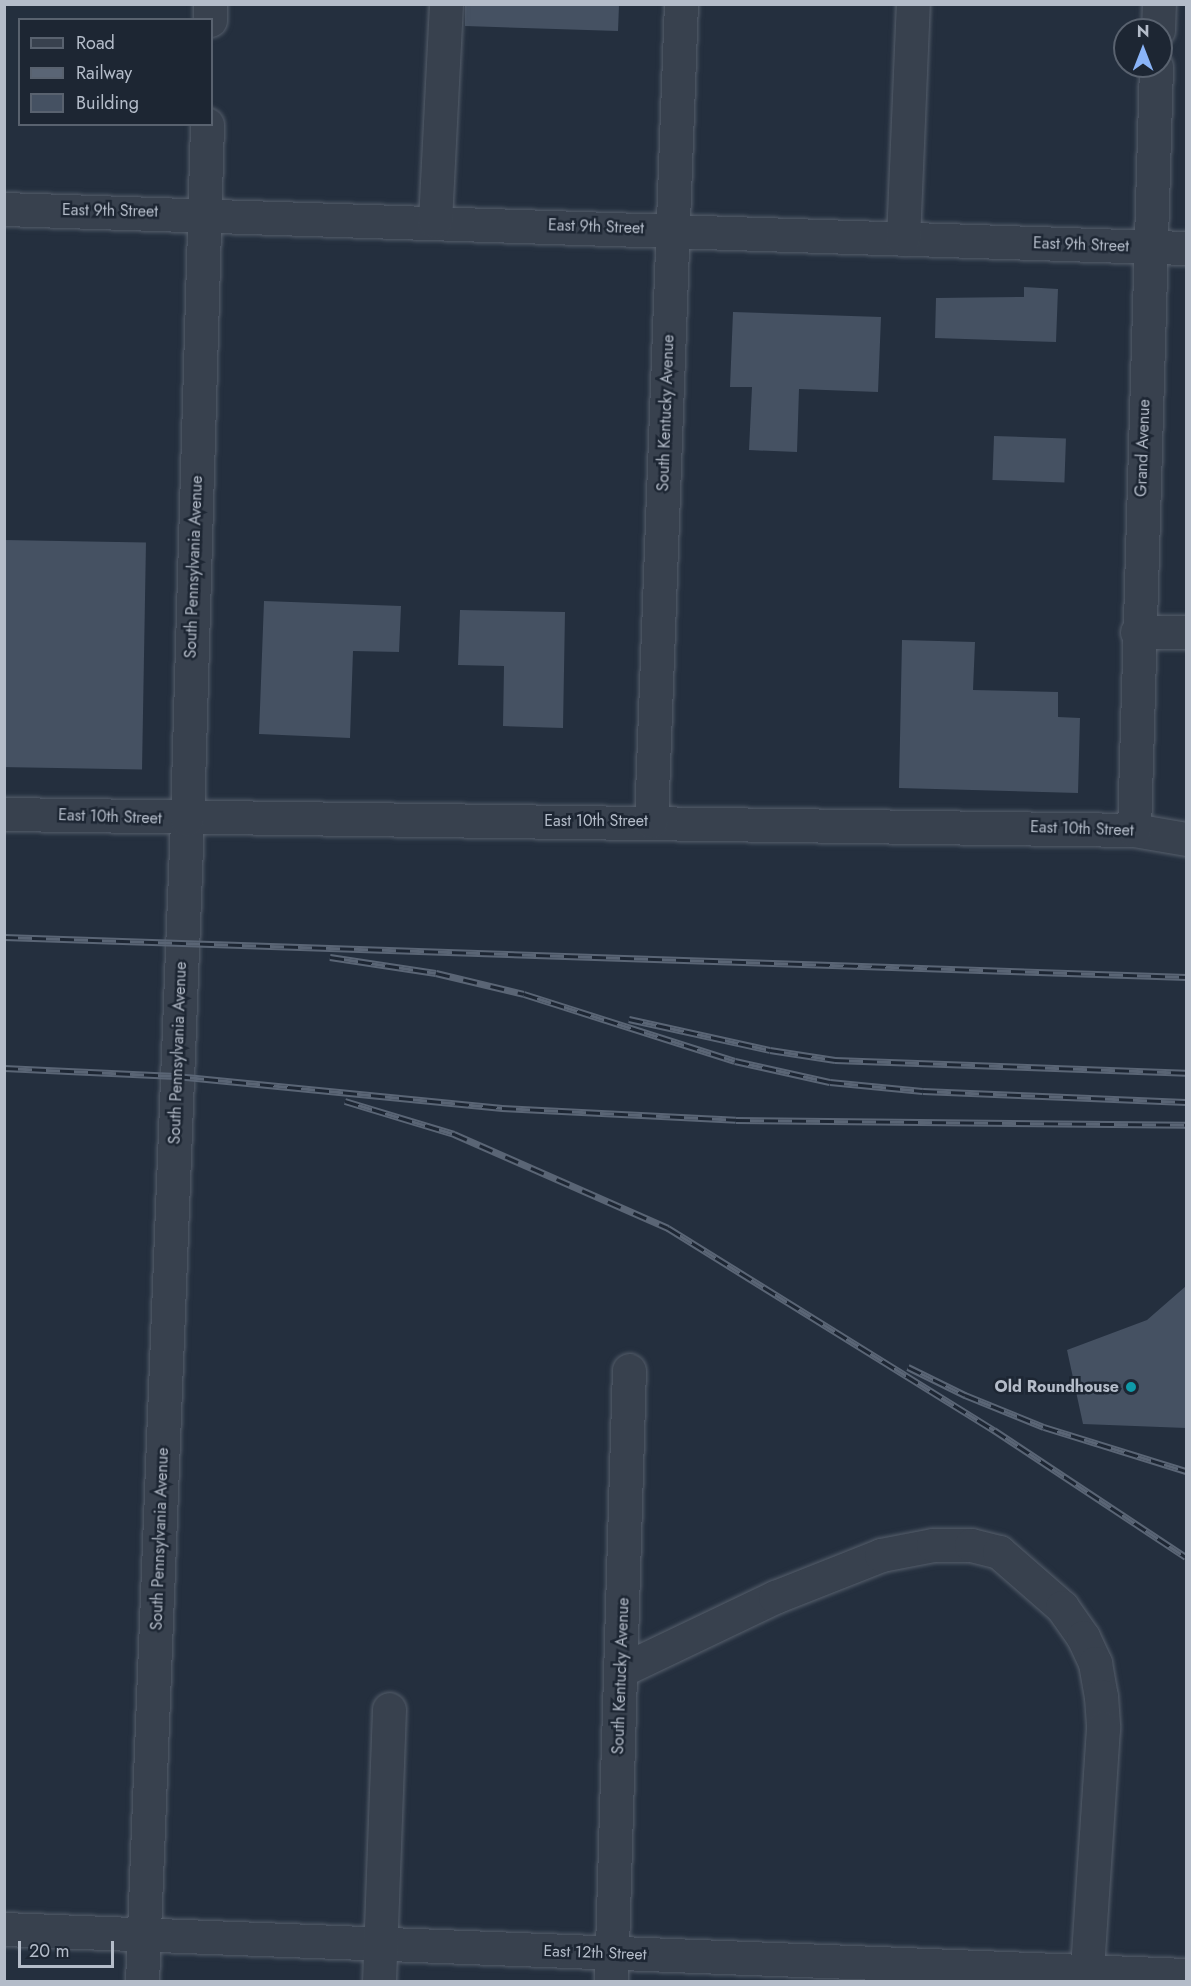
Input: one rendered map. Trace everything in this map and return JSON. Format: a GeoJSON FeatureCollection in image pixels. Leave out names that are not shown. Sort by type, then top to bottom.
{"type":"FeatureCollection","features":[{"type":"Feature","properties":{"kind":"street"},"geometry":{"type":"LineString","coordinates":[[435,221],[446,4]]}},
{"type":"Feature","properties":{"kind":"street","name":"South Kentucky Avenue"},"geometry":{"type":"LineString","coordinates":[[651,821],[681,4]]}},
{"type":"Feature","properties":{"kind":"street"},"geometry":{"type":"LineString","coordinates":[[903,239],[913,4]]}},
{"type":"Feature","properties":{"kind":"street","name":"Grand Avenue"},"geometry":{"type":"LineString","coordinates":[[1134,830],[1137,633],[1156,78]]}},
{"type":"Feature","properties":{"kind":"street","name":"South Pennsylvania Avenue"},"geometry":{"type":"LineString","coordinates":[[142,1982],[188,819],[207,126]]}},
{"type":"Feature","properties":{"kind":"street","name":"East 9th Street"},"geometry":{"type":"LineString","coordinates":[[4,209],[435,221],[1186,248]]}},
{"type":"Feature","properties":{"kind":"street"},"geometry":{"type":"LineString","coordinates":[[1137,633],[1186,632]]}},
{"type":"Feature","properties":{"kind":"street","name":"East 10th Street"},"geometry":{"type":"LineString","coordinates":[[4,814],[188,819],[651,821],[1134,830],[1186,838]]}},
{"type":"Feature","properties":{"kind":"street","name":"South Kentucky Avenue"},"geometry":{"type":"LineString","coordinates":[[611,1968],[622,1670],[629,1370]]}},
{"type":"Feature","properties":{"kind":"street"},"geometry":{"type":"LineString","coordinates":[[622,1670],[774,1597],[881,1555],[933,1545],[971,1545],[999,1552],[1062,1607],[1083,1636],[1099,1685],[1103,1728],[1086,1976]]}},
{"type":"Feature","properties":{"kind":"street"},"geometry":{"type":"LineString","coordinates":[[379,1982],[389,1709]]}},
{"type":"Feature","properties":{"kind":"street","name":"East 12th Street"},"geometry":{"type":"LineString","coordinates":[[4,1929],[381,1942],[611,1968],[1086,1976],[1186,1975]]}},
{"type":"Feature","properties":{"kind":"building"},"geometry":{"type":"Polygon","coordinates":[[[465,5],[619,5],[618,31],[465,26],[465,5]]]}},
{"type":"Feature","properties":{"kind":"building"},"geometry":{"type":"Polygon","coordinates":[[[1024,287],[1058,289],[1056,342],[935,338],[936,298],[1024,297],[1024,287]]]}},
{"type":"Feature","properties":{"kind":"building"},"geometry":{"type":"Polygon","coordinates":[[[733,312],[881,317],[878,392],[799,389],[797,452],[749,450],[752,387],[730,387],[733,312]]]}},
{"type":"Feature","properties":{"kind":"building"},"geometry":{"type":"Polygon","coordinates":[[[994,436],[1066,439],[1064,482],[992,480],[994,436]]]}},
{"type":"Feature","properties":{"kind":"building"},"geometry":{"type":"Polygon","coordinates":[[[4,540],[146,542],[142,769],[4,767],[4,540]]]}},
{"type":"Feature","properties":{"kind":"building"},"geometry":{"type":"Polygon","coordinates":[[[264,601],[401,606],[399,652],[353,651],[350,738],[259,734],[264,601]]]}},
{"type":"Feature","properties":{"kind":"building"},"geometry":{"type":"Polygon","coordinates":[[[460,610],[565,612],[563,728],[503,726],[504,666],[458,665],[460,610]]]}},
{"type":"Feature","properties":{"kind":"building"},"geometry":{"type":"Polygon","coordinates":[[[902,640],[975,642],[973,690],[1058,692],[1058,717],[1080,718],[1078,793],[899,788],[902,640]]]}},
{"type":"Feature","properties":{"kind":"building","name":"Old Roundhouse"},"geometry":{"type":"Polygon","coordinates":[[[1186,1286],[1186,1428],[1083,1424],[1067,1350],[1147,1320],[1186,1286]]]}},
{"type":"Feature","properties":{"kind":"railway"},"geometry":{"type":"LineString","coordinates":[[4,937],[1186,977]]}},
{"type":"Feature","properties":{"kind":"railway"},"geometry":{"type":"LineString","coordinates":[[330,957],[436,973],[524,994],[735,1061],[830,1082],[923,1091],[1186,1102]]}},
{"type":"Feature","properties":{"kind":"railway"},"geometry":{"type":"LineString","coordinates":[[629,1019],[770,1050],[835,1060],[1186,1073]]}},
{"type":"Feature","properties":{"kind":"railway"},"geometry":{"type":"LineString","coordinates":[[4,1068],[176,1076],[502,1108],[736,1120],[1186,1125]]}},
{"type":"Feature","properties":{"kind":"railway"},"geometry":{"type":"LineString","coordinates":[[345,1101],[454,1134],[668,1228],[994,1430],[1186,1557]]}},
{"type":"Feature","properties":{"kind":"railway"},"geometry":{"type":"LineString","coordinates":[[908,1367],[965,1395],[1044,1427],[1186,1471]]}},
{"type":"Feature","properties":{"kind":"place","name":"Old Roundhouse"},"geometry":{"type":"Point","coordinates":[1131,1387]}}]}
